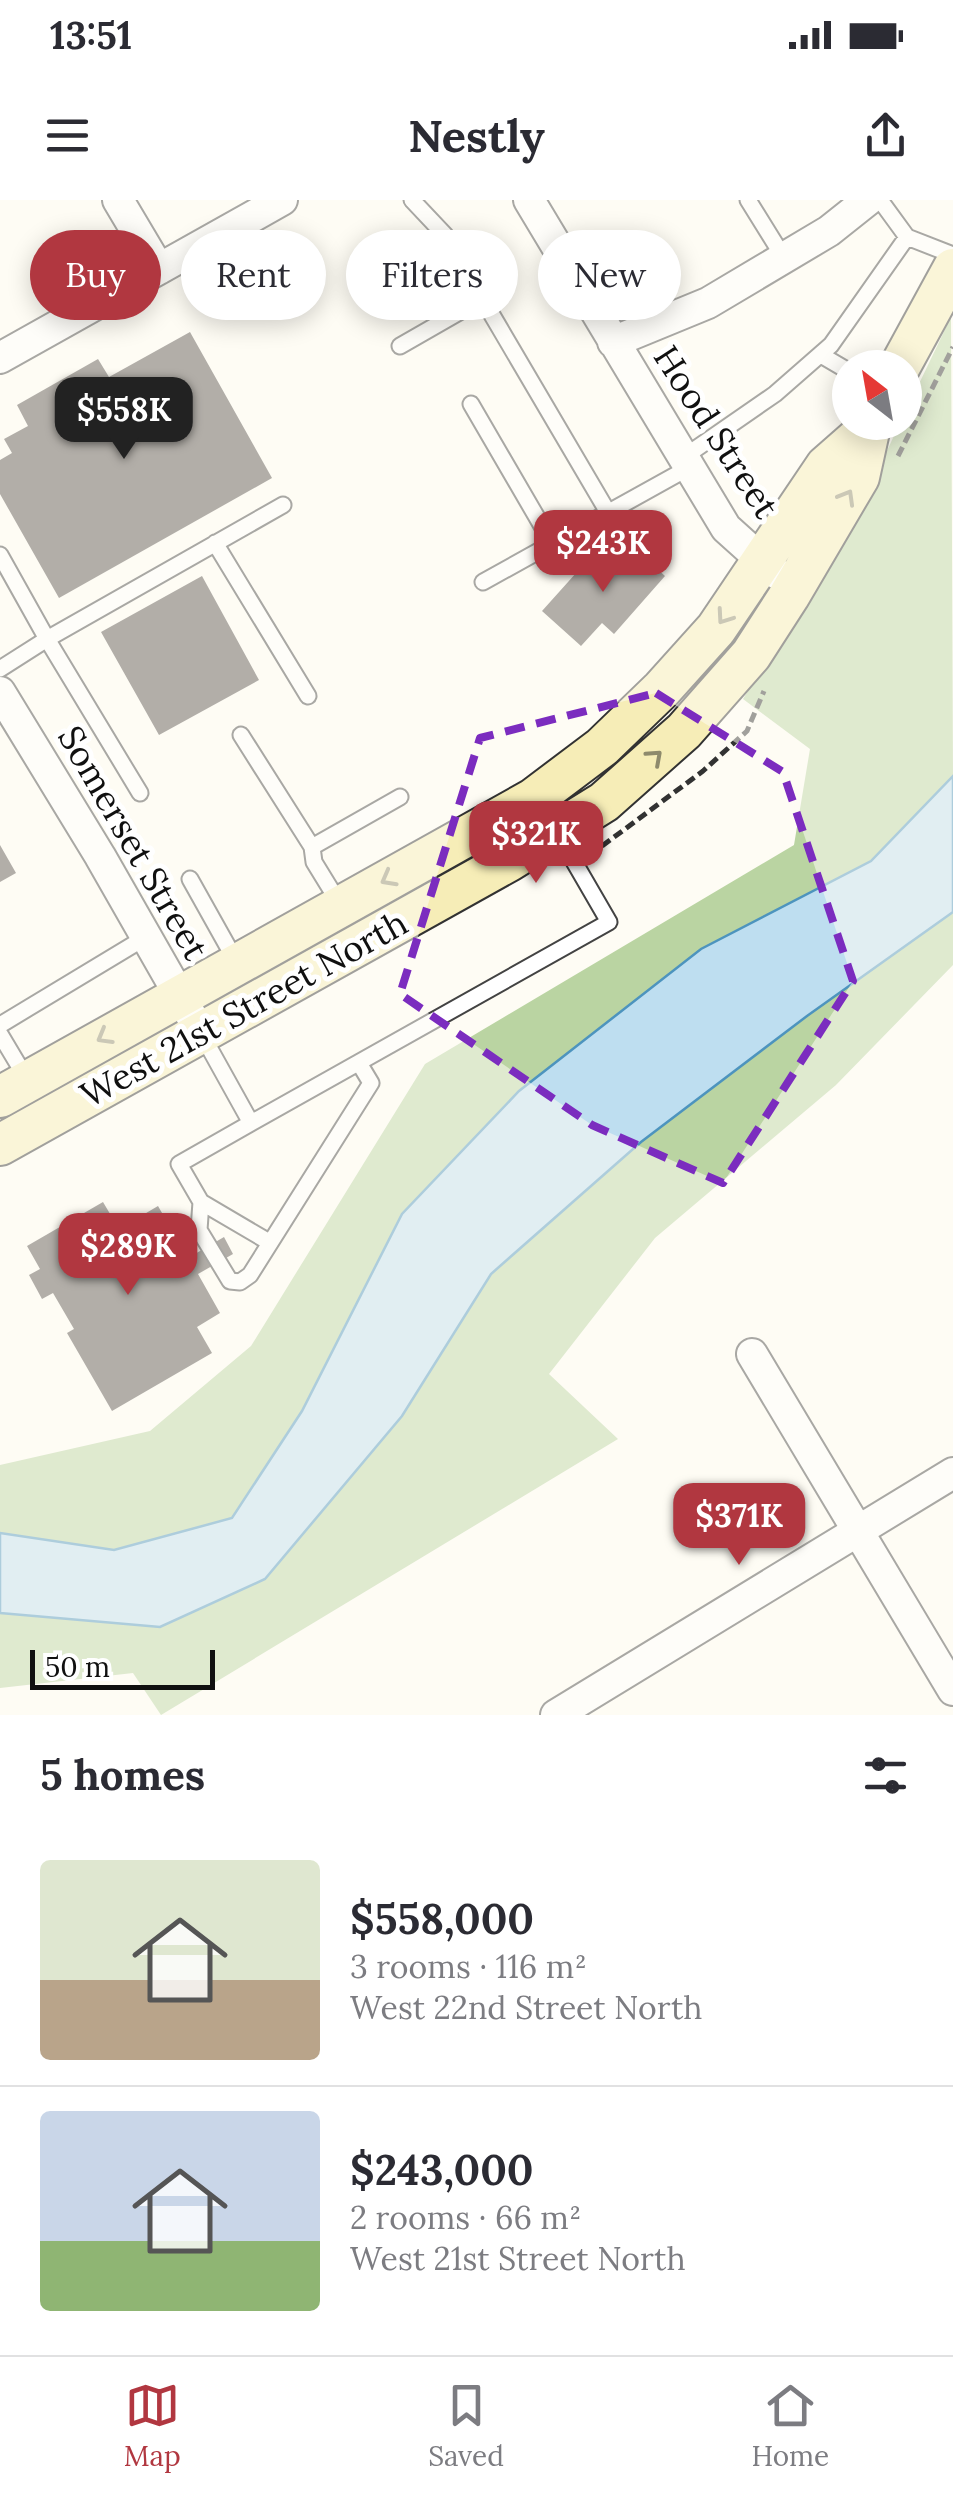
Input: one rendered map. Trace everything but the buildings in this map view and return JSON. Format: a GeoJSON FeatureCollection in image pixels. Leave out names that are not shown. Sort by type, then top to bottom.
{"type":"FeatureCollection","features":[{"type":"Feature","properties":{"kind":"main road"},"geometry":{"type":"LineString","coordinates":[[910,350],[953,269]]}},
{"type":"Feature","properties":{"kind":"main road","name":"West 21st Street North"},"geometry":{"type":"LineString","coordinates":[[14,1089],[533,799],[602,747],[716,629],[826,466],[854,440]]}},
{"type":"Feature","properties":{"kind":"main road","name":"West 21st Street North"},"geometry":{"type":"LineString","coordinates":[[0,1145],[557,833],[604,802],[684,731],[750,655],[795,587],[858,476],[866,440]]}},
{"type":"Feature","properties":{"kind":"street"},"geometry":{"type":"LineString","coordinates":[[118,200],[136,230]]}},
{"type":"Feature","properties":{"kind":"street"},"geometry":{"type":"LineString","coordinates":[[161,268],[282,200]]}},
{"type":"Feature","properties":{"kind":"street","name":"Hood Street"},"geometry":{"type":"LineString","coordinates":[[528,200],[726,528],[795,587]]}},
{"type":"Feature","properties":{"kind":"street"},"geometry":{"type":"LineString","coordinates":[[613,342],[708,304],[829,231],[868,200]]}},
{"type":"Feature","properties":{"kind":"street"},"geometry":{"type":"LineString","coordinates":[[0,358],[68,320]]}},
{"type":"Feature","properties":{"kind":"street","name":"Somerset Street"},"geometry":{"type":"LineString","coordinates":[[2,699],[146,936],[200,1033]]}},
{"type":"Feature","properties":{"kind":"street"},"geometry":{"type":"LineString","coordinates":[[752,1354],[953,1690]]}},
{"type":"Feature","properties":{"kind":"street"},"geometry":{"type":"LineString","coordinates":[[556,1715],[953,1473]]}},
{"type":"Feature","properties":{"kind":"lane"},"geometry":{"type":"LineString","coordinates":[[412,200],[441,230]]}},
{"type":"Feature","properties":{"kind":"lane"},"geometry":{"type":"LineString","coordinates":[[748,200],[784,258]]}},
{"type":"Feature","properties":{"kind":"lane"},"geometry":{"type":"LineString","coordinates":[[880,200],[907,237],[953,255]]}},
{"type":"Feature","properties":{"kind":"lane"},"geometry":{"type":"LineString","coordinates":[[483,582],[609,514],[687,462],[775,394],[831,346],[907,237]]}},
{"type":"Feature","properties":{"kind":"lane"},"geometry":{"type":"LineString","coordinates":[[400,346],[444,320]]}},
{"type":"Feature","properties":{"kind":"lane"},"geometry":{"type":"LineString","coordinates":[[495,320],[609,514]]}},
{"type":"Feature","properties":{"kind":"lane"},"geometry":{"type":"LineString","coordinates":[[821,355],[832,361]]}},
{"type":"Feature","properties":{"kind":"lane"},"geometry":{"type":"LineString","coordinates":[[471,404],[553,544]]}},
{"type":"Feature","properties":{"kind":"lane"},"geometry":{"type":"LineString","coordinates":[[0,669],[283,505]]}},
{"type":"Feature","properties":{"kind":"lane"},"geometry":{"type":"LineString","coordinates":[[216,544],[308,696]]}},
{"type":"Feature","properties":{"kind":"lane"},"geometry":{"type":"LineString","coordinates":[[0,555],[140,793]]}},
{"type":"Feature","properties":{"kind":"lane"},"geometry":{"type":"LineString","coordinates":[[240,735],[312,847],[314,862],[340,906]]}},
{"type":"Feature","properties":{"kind":"lane"},"geometry":{"type":"LineString","coordinates":[[312,847],[400,798]]}},
{"type":"Feature","properties":{"kind":"lane"},"geometry":{"type":"LineString","coordinates":[[268,1242],[201,1202],[179,1164],[609,922],[557,833]]}},
{"type":"Feature","properties":{"kind":"lane"},"geometry":{"type":"LineString","coordinates":[[190,878],[237,963]]}},
{"type":"Feature","properties":{"kind":"lane"},"geometry":{"type":"LineString","coordinates":[[0,1025],[146,936]]}},
{"type":"Feature","properties":{"kind":"lane"},"geometry":{"type":"LineString","coordinates":[[200,1033],[252,1124]]}},
{"type":"Feature","properties":{"kind":"lane"},"geometry":{"type":"LineString","coordinates":[[0,1034],[14,1089]]}},
{"type":"Feature","properties":{"kind":"lane"},"geometry":{"type":"LineString","coordinates":[[201,1202],[199,1230],[230,1282],[240,1282],[250,1275],[371,1083],[359,1063]]}},
{"type":"Feature","properties":{"kind":"highlighted area"},"geometry":{"type":"Polygon","coordinates":[[[656,693],[783,772],[853,981],[723,1183],[592,1125],[400,994],[480,738],[656,693]]]}},
{"type":"Feature","properties":{"kind":"green space"},"geometry":{"type":"Polygon","coordinates":[[[951,317],[953,776],[871,861],[701,949],[519,1091],[402,1214],[302,1411],[232,1518],[114,1550],[0,1533],[0,1465],[150,1431],[251,1346],[425,1064],[794,845],[810,749],[743,699],[868,491],[892,440],[922,440],[922,378],[951,317]]]}},
{"type":"Feature","properties":{"kind":"green space"},"geometry":{"type":"Polygon","coordinates":[[[953,912],[953,965],[836,1085],[655,1238],[549,1374],[618,1439],[161,1715],[133,1673],[0,1688],[0,1613],[160,1627],[265,1579],[402,1416],[491,1274],[641,1142],[953,912]]]}},
{"type":"Feature","properties":{"kind":"water"},"geometry":{"type":"Polygon","coordinates":[[[953,776],[953,912],[641,1142],[491,1274],[402,1416],[265,1579],[160,1627],[0,1613],[0,1533],[114,1550],[232,1518],[302,1411],[402,1214],[519,1091],[701,949],[871,861],[953,776]]]}}]}
